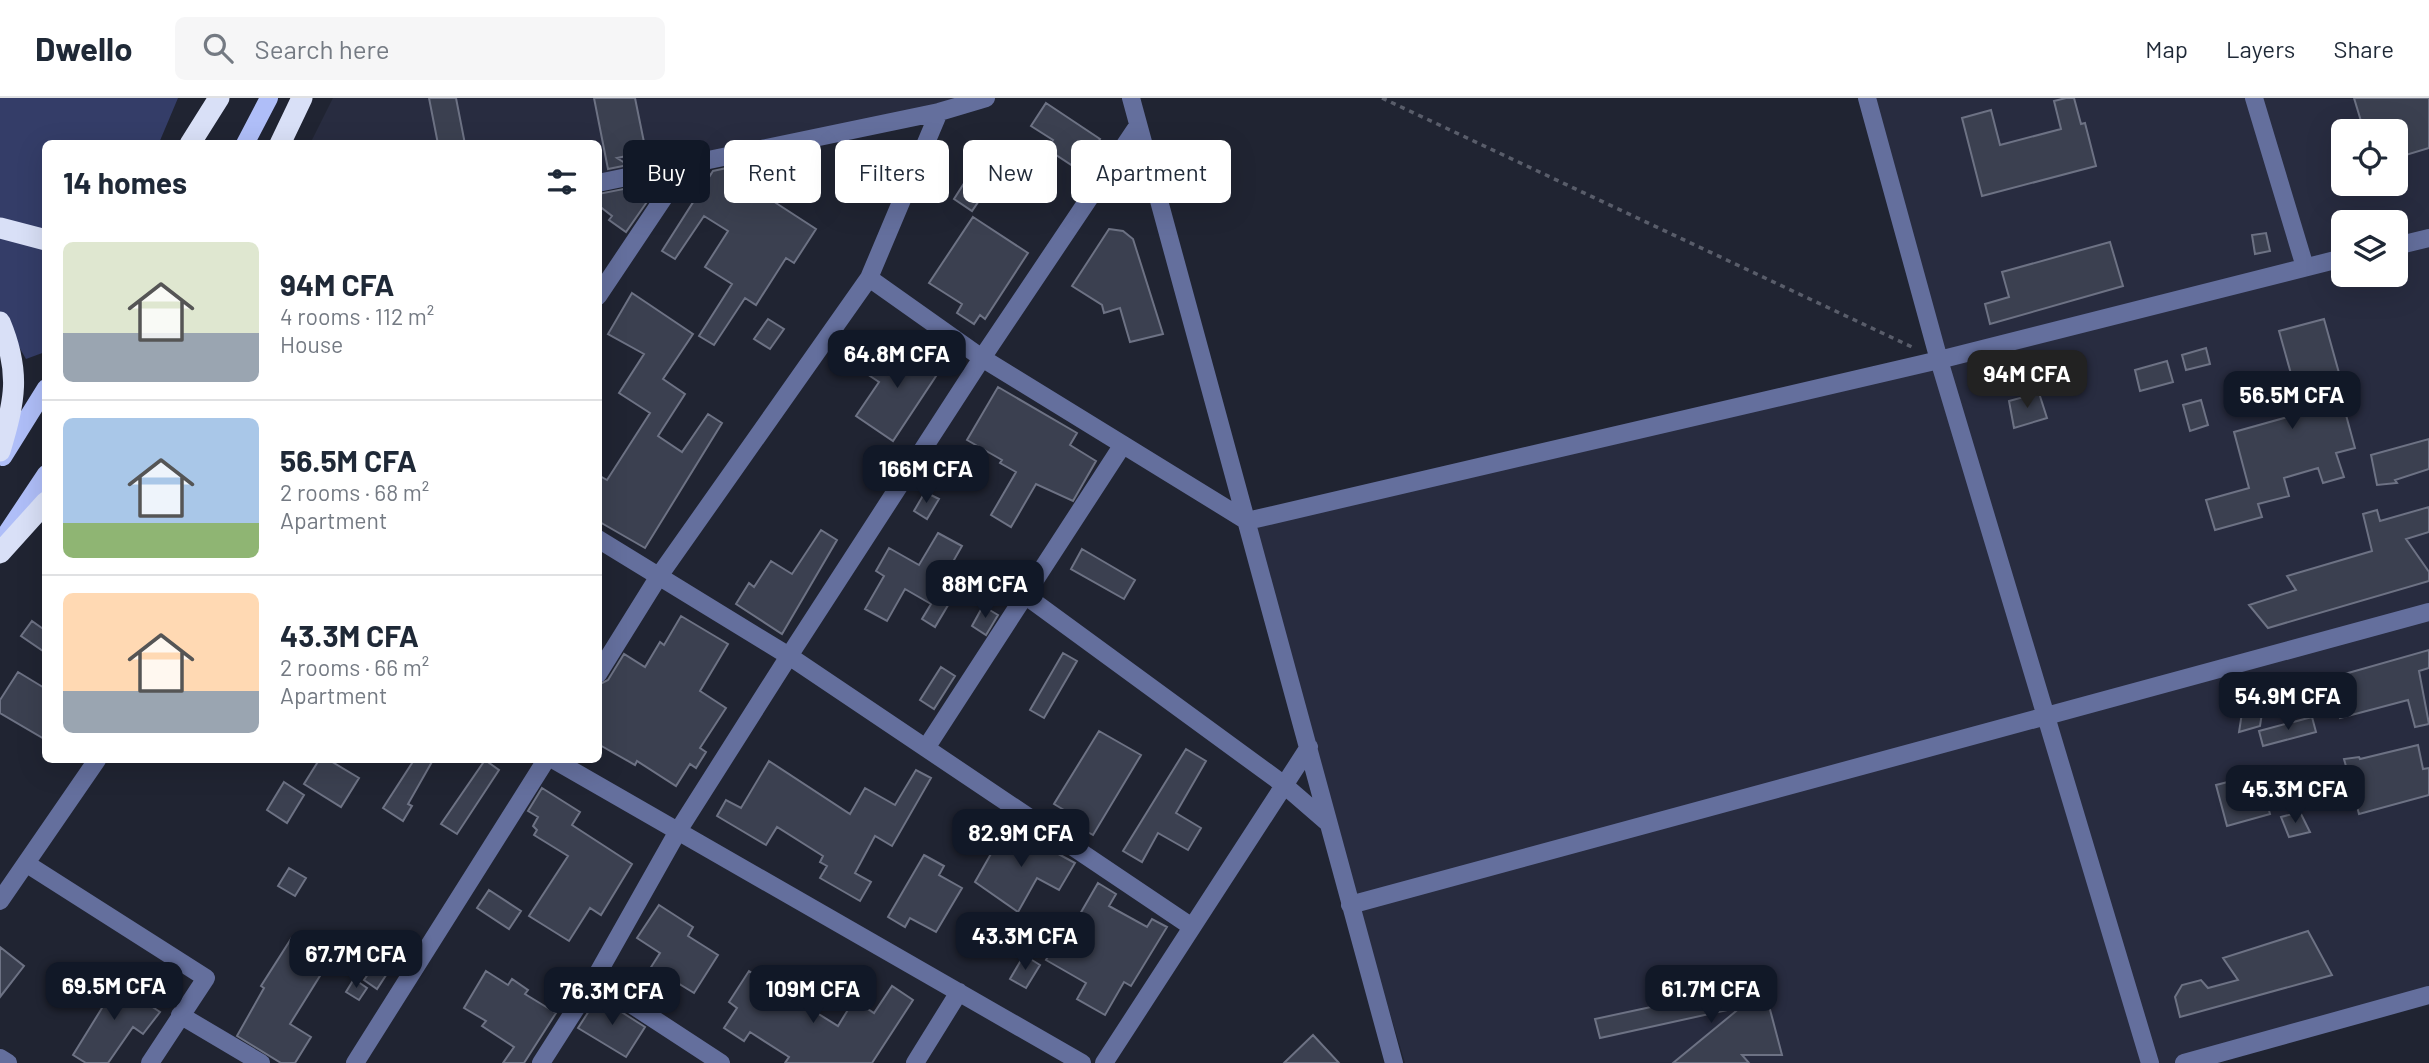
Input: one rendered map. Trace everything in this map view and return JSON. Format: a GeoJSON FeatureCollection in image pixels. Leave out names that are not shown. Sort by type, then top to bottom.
{"type":"FeatureCollection","features":[{"type":"Feature","properties":{"kind":"highway"},"geometry":{"type":"LineString","coordinates":[[193,140],[219,98]]}},
{"type":"Feature","properties":{"kind":"highway"},"geometry":{"type":"LineString","coordinates":[[282,140],[302,98]]}},
{"type":"Feature","properties":{"kind":"highway"},"geometry":{"type":"LineString","coordinates":[[0,228],[42,239]]}},
{"type":"Feature","properties":{"kind":"highway"},"geometry":{"type":"LineString","coordinates":[[0,322],[8,341],[14,374],[14,403],[0,451]]}},
{"type":"Feature","properties":{"kind":"highway"},"geometry":{"type":"LineString","coordinates":[[0,553],[42,506]]}},
{"type":"Feature","properties":{"kind":"main road"},"geometry":{"type":"LineString","coordinates":[[247,140],[270,98]]}},
{"type":"Feature","properties":{"kind":"main road"},"geometry":{"type":"LineString","coordinates":[[0,461],[42,394]]}},
{"type":"Feature","properties":{"kind":"main road"},"geometry":{"type":"LineString","coordinates":[[0,543],[42,480]]}},
{"type":"Feature","properties":{"kind":"street"},"geometry":{"type":"LineString","coordinates":[[710,158],[939,112],[986,98]]}},
{"type":"Feature","properties":{"kind":"street"},"geometry":{"type":"LineString","coordinates":[[1131,98],[1394,1063]]}},
{"type":"Feature","properties":{"kind":"street"},"geometry":{"type":"LineString","coordinates":[[1867,98],[1939,360],[2150,1063]]}},
{"type":"Feature","properties":{"kind":"street"},"geometry":{"type":"LineString","coordinates":[[2255,98],[2305,267]]}},
{"type":"Feature","properties":{"kind":"street"},"geometry":{"type":"LineString","coordinates":[[602,668],[659,576],[869,278],[939,112]]}},
{"type":"Feature","properties":{"kind":"street"},"geometry":{"type":"LineString","coordinates":[[541,1063],[594,980],[678,831],[789,656],[982,358],[1137,127]]}},
{"type":"Feature","properties":{"kind":"street"},"geometry":{"type":"LineString","coordinates":[[602,182],[623,177]]}},
{"type":"Feature","properties":{"kind":"street"},"geometry":{"type":"LineString","coordinates":[[602,290],[660,203]]}},
{"type":"Feature","properties":{"kind":"street"},"geometry":{"type":"LineString","coordinates":[[2408,243],[2429,238]]}},
{"type":"Feature","properties":{"kind":"street"},"geometry":{"type":"LineString","coordinates":[[869,278],[982,358],[1247,521],[1939,360],[2331,261]]}},
{"type":"Feature","properties":{"kind":"street"},"geometry":{"type":"LineString","coordinates":[[926,748],[1122,446]]}},
{"type":"Feature","properties":{"kind":"street"},"geometry":{"type":"LineString","coordinates":[[602,541],[789,656],[1192,927]]}},
{"type":"Feature","properties":{"kind":"street"},"geometry":{"type":"LineString","coordinates":[[1026,597],[1283,784],[1328,823]]}},
{"type":"Feature","properties":{"kind":"street"},"geometry":{"type":"LineString","coordinates":[[1350,905],[2429,612]]}},
{"type":"Feature","properties":{"kind":"street"},"geometry":{"type":"LineString","coordinates":[[1104,1063],[1309,747]]}},
{"type":"Feature","properties":{"kind":"street"},"geometry":{"type":"LineString","coordinates":[[0,901],[95,763]]}},
{"type":"Feature","properties":{"kind":"street"},"geometry":{"type":"LineString","coordinates":[[355,1063],[544,763]]}},
{"type":"Feature","properties":{"kind":"street"},"geometry":{"type":"LineString","coordinates":[[559,763],[1082,1063]]}},
{"type":"Feature","properties":{"kind":"street"},"geometry":{"type":"LineString","coordinates":[[27,864],[206,978],[150,1063]]}},
{"type":"Feature","properties":{"kind":"street"},"geometry":{"type":"LineString","coordinates":[[594,980],[721,1063]]}},
{"type":"Feature","properties":{"kind":"street"},"geometry":{"type":"LineString","coordinates":[[915,1063],[959,992]]}},
{"type":"Feature","properties":{"kind":"street"},"geometry":{"type":"LineString","coordinates":[[2184,1063],[2429,995]]}},
{"type":"Feature","properties":{"kind":"street"},"geometry":{"type":"LineString","coordinates":[[180,1016],[261,1063]]}},
{"type":"Feature","properties":{"kind":"street"},"geometry":{"type":"LineString","coordinates":[[0,1058],[8,1063]]}},
{"type":"Feature","properties":{"kind":"path"},"geometry":{"type":"LineString","coordinates":[[1382,98],[1939,360]]}},
{"type":"Feature","properties":{"kind":"shaded area"},"geometry":{"type":"Polygon","coordinates":[[[0,98],[178,98],[160,140],[42,140],[42,353],[26,359],[0,314],[0,98]]]}},
{"type":"Feature","properties":{"kind":"shaded area"},"geometry":{"type":"Polygon","coordinates":[[[333,98],[986,98],[795,140],[724,140],[724,156],[710,159],[710,140],[623,140],[623,178],[602,182],[602,140],[312,140],[333,98]]]}},
{"type":"Feature","properties":{"kind":"shaded area"},"geometry":{"type":"Polygon","coordinates":[[[1867,98],[2429,98],[2429,995],[2184,1063],[1405,1063],[1309,747],[1247,521],[1938,360],[1867,98]]]}},
{"type":"Feature","properties":{"kind":"building"},"geometry":{"type":"Polygon","coordinates":[[[429,98],[456,98],[464,140],[437,140],[429,98]]]}},
{"type":"Feature","properties":{"kind":"building"},"geometry":{"type":"Polygon","coordinates":[[[594,98],[635,98],[644,140],[623,140],[623,157],[617,158],[623,162],[623,166],[608,169],[594,98]]]}},
{"type":"Feature","properties":{"kind":"building"},"geometry":{"type":"Polygon","coordinates":[[[2074,98],[2081,124],[2085,123],[2096,166],[1982,196],[1962,118],[1991,110],[2000,145],[2061,129],[2054,101],[2074,98]]]}},
{"type":"Feature","properties":{"kind":"building"},"geometry":{"type":"Polygon","coordinates":[[[2354,98],[2429,98],[2429,148],[2408,154],[2408,119],[2360,119],[2354,98]]]}},
{"type":"Feature","properties":{"kind":"building"},"geometry":{"type":"Polygon","coordinates":[[[1046,103],[1100,139],[1071,140],[1071,165],[1057,156],[1057,140],[1031,126],[1046,103]]]}},
{"type":"Feature","properties":{"kind":"building"},"geometry":{"type":"Polygon","coordinates":[[[724,169],[724,203],[776,203],[816,229],[794,263],[786,258],[756,305],[745,298],[714,345],[699,336],[732,284],[705,267],[728,231],[704,216],[675,259],[662,251],[693,203],[710,203],[710,176],[713,171],[724,169]]]}},
{"type":"Feature","properties":{"kind":"building"},"geometry":{"type":"Polygon","coordinates":[[[963,185],[963,203],[977,203],[972,211],[954,199],[963,185]]]}},
{"type":"Feature","properties":{"kind":"building"},"geometry":{"type":"Polygon","coordinates":[[[623,189],[623,203],[646,203],[626,232],[609,220],[612,216],[602,208],[602,193],[623,189]]]}},
{"type":"Feature","properties":{"kind":"building"},"geometry":{"type":"Polygon","coordinates":[[[973,217],[1028,253],[985,319],[980,315],[974,324],[957,313],[962,304],[929,283],[973,217]]]}},
{"type":"Feature","properties":{"kind":"building"},"geometry":{"type":"Polygon","coordinates":[[[1109,229],[1123,231],[1133,239],[1163,334],[1130,342],[1120,308],[1104,313],[1102,305],[1072,286],[1109,229]]]}},
{"type":"Feature","properties":{"kind":"building"},"geometry":{"type":"Polygon","coordinates":[[[2266,233],[2270,251],[2255,254],[2252,235],[2266,233]]]}},
{"type":"Feature","properties":{"kind":"building"},"geometry":{"type":"Polygon","coordinates":[[[2110,242],[2123,286],[1990,324],[1985,304],[2009,297],[2002,272],[2110,242]]]}},
{"type":"Feature","properties":{"kind":"building"},"geometry":{"type":"Polygon","coordinates":[[[632,293],[693,334],[663,379],[685,394],[658,436],[682,452],[708,414],[722,423],[645,548],[602,523],[602,477],[607,480],[650,413],[619,393],[644,354],[608,334],[632,293]]]}},
{"type":"Feature","properties":{"kind":"building"},"geometry":{"type":"Polygon","coordinates":[[[768,319],[784,329],[770,349],[754,339],[768,319]]]}},
{"type":"Feature","properties":{"kind":"building"},"geometry":{"type":"Polygon","coordinates":[[[2324,319],[2344,391],[2340,393],[2355,448],[2336,453],[2344,477],[2323,483],[2318,468],[2284,478],[2289,496],[2258,504],[2262,517],[2215,530],[2206,500],[2249,488],[2234,432],[2302,413],[2279,331],[2324,319]]]}},
{"type":"Feature","properties":{"kind":"building"},"geometry":{"type":"Polygon","coordinates":[[[904,343],[942,367],[893,441],[856,416],[879,382],[864,372],[872,359],[887,369],[904,343]]]}},
{"type":"Feature","properties":{"kind":"building"},"geometry":{"type":"Polygon","coordinates":[[[2206,348],[2210,364],[2186,370],[2182,355],[2206,348]]]}},
{"type":"Feature","properties":{"kind":"building"},"geometry":{"type":"Polygon","coordinates":[[[2167,361],[2173,382],[2140,391],[2135,370],[2167,361]]]}},
{"type":"Feature","properties":{"kind":"building"},"geometry":{"type":"Polygon","coordinates":[[[998,387],[1077,433],[1070,445],[1096,461],[1073,501],[1036,484],[1011,527],[991,515],[1016,472],[1000,463],[1002,460],[967,440],[998,387]]]}},
{"type":"Feature","properties":{"kind":"building"},"geometry":{"type":"Polygon","coordinates":[[[2039,393],[2047,418],[2014,428],[2009,401],[2039,393]]]}},
{"type":"Feature","properties":{"kind":"building"},"geometry":{"type":"Polygon","coordinates":[[[2201,400],[2208,425],[2190,431],[2183,405],[2201,400]]]}},
{"type":"Feature","properties":{"kind":"building"},"geometry":{"type":"Polygon","coordinates":[[[2429,439],[2429,469],[2395,480],[2397,483],[2377,485],[2371,455],[2429,439]]]}},
{"type":"Feature","properties":{"kind":"building"},"geometry":{"type":"Polygon","coordinates":[[[925,492],[939,499],[927,519],[914,511],[925,492]]]}},
{"type":"Feature","properties":{"kind":"building"},"geometry":{"type":"Polygon","coordinates":[[[2429,507],[2429,532],[2406,539],[2429,572],[2429,581],[2268,628],[2249,605],[2296,590],[2287,576],[2372,551],[2363,514],[2377,510],[2380,521],[2429,507]]]}},
{"type":"Feature","properties":{"kind":"building"},"geometry":{"type":"Polygon","coordinates":[[[821,530],[837,540],[782,634],[736,604],[749,583],[754,587],[771,561],[792,574],[821,530]]]}},
{"type":"Feature","properties":{"kind":"building"},"geometry":{"type":"Polygon","coordinates":[[[938,533],[962,546],[942,581],[957,590],[935,627],[922,619],[931,604],[905,589],[887,621],[865,609],[884,576],[876,571],[889,548],[919,565],[938,533]]]}},
{"type":"Feature","properties":{"kind":"building"},"geometry":{"type":"Polygon","coordinates":[[[1082,549],[1135,580],[1124,599],[1071,569],[1082,549]]]}},
{"type":"Feature","properties":{"kind":"building"},"geometry":{"type":"Polygon","coordinates":[[[983,606],[998,615],[986,635],[972,626],[983,606]]]}},
{"type":"Feature","properties":{"kind":"building"},"geometry":{"type":"Polygon","coordinates":[[[681,616],[728,644],[700,691],[726,708],[700,748],[706,752],[696,768],[690,764],[676,786],[637,761],[635,765],[602,746],[602,683],[608,680],[624,654],[645,667],[660,642],[664,645],[681,616]]]}},
{"type":"Feature","properties":{"kind":"building"},"geometry":{"type":"Polygon","coordinates":[[[32,621],[42,628],[42,650],[21,636],[32,621]]]}},
{"type":"Feature","properties":{"kind":"building"},"geometry":{"type":"Polygon","coordinates":[[[2429,650],[2429,668],[2419,671],[2429,724],[2415,727],[2408,700],[2340,718],[2327,679],[2429,650]]]}},
{"type":"Feature","properties":{"kind":"building"},"geometry":{"type":"Polygon","coordinates":[[[1063,653],[1077,661],[1044,718],[1030,710],[1063,653]]]}},
{"type":"Feature","properties":{"kind":"building"},"geometry":{"type":"Polygon","coordinates":[[[941,667],[955,676],[934,709],[920,700],[941,667]]]}},
{"type":"Feature","properties":{"kind":"building"},"geometry":{"type":"Polygon","coordinates":[[[18,672],[42,687],[42,738],[0,713],[0,700],[18,672]]]}},
{"type":"Feature","properties":{"kind":"building"},"geometry":{"type":"Polygon","coordinates":[[[2265,694],[2260,726],[2239,732],[2244,700],[2265,694]]]}},
{"type":"Feature","properties":{"kind":"building"},"geometry":{"type":"Polygon","coordinates":[[[2312,717],[2316,732],[2263,746],[2259,731],[2312,717]]]}},
{"type":"Feature","properties":{"kind":"building"},"geometry":{"type":"Polygon","coordinates":[[[1099,731],[1141,755],[1093,835],[1075,825],[1079,819],[1054,804],[1099,731]]]}},
{"type":"Feature","properties":{"kind":"building"},"geometry":{"type":"Polygon","coordinates":[[[2418,745],[2423,769],[2429,768],[2429,795],[2359,814],[2344,759],[2360,759],[2418,745]]]}},
{"type":"Feature","properties":{"kind":"building"},"geometry":{"type":"Polygon","coordinates":[[[1186,749],[1206,761],[1176,813],[1201,828],[1188,850],[1158,833],[1142,862],[1123,851],[1186,749]]]}},
{"type":"Feature","properties":{"kind":"building"},"geometry":{"type":"Polygon","coordinates":[[[769,761],[850,814],[865,788],[895,805],[916,770],[931,778],[892,846],[875,836],[855,873],[871,882],[860,901],[820,878],[827,866],[820,862],[823,856],[777,827],[766,845],[717,816],[726,800],[741,808],[769,761]]]}},
{"type":"Feature","properties":{"kind":"building"},"geometry":{"type":"Polygon","coordinates":[[[317,763],[334,763],[359,778],[341,807],[304,784],[317,763]]]}},
{"type":"Feature","properties":{"kind":"building"},"geometry":{"type":"Polygon","coordinates":[[[412,763],[431,763],[408,804],[412,806],[403,821],[383,808],[412,763]]]}},
{"type":"Feature","properties":{"kind":"building"},"geometry":{"type":"Polygon","coordinates":[[[483,763],[489,763],[499,770],[457,834],[441,824],[483,763]]]}},
{"type":"Feature","properties":{"kind":"building"},"geometry":{"type":"Polygon","coordinates":[[[2259,774],[2270,814],[2227,826],[2216,785],[2259,774]]]}},
{"type":"Feature","properties":{"kind":"building"},"geometry":{"type":"Polygon","coordinates":[[[284,782],[304,795],[287,823],[267,810],[284,782]]]}},
{"type":"Feature","properties":{"kind":"building"},"geometry":{"type":"Polygon","coordinates":[[[542,788],[580,812],[572,825],[632,864],[601,915],[590,908],[569,941],[529,916],[568,856],[534,835],[537,830],[533,826],[538,817],[528,811],[542,788]]]}},
{"type":"Feature","properties":{"kind":"building"},"geometry":{"type":"Polygon","coordinates":[[[2300,812],[2310,832],[2289,837],[2281,817],[2300,812]]]}},
{"type":"Feature","properties":{"kind":"building"},"geometry":{"type":"Polygon","coordinates":[[[1005,829],[1029,842],[1031,839],[1075,863],[1059,890],[1037,878],[1018,912],[975,882],[1005,829]]]}},
{"type":"Feature","properties":{"kind":"building"},"geometry":{"type":"Polygon","coordinates":[[[924,855],[944,866],[939,875],[962,888],[936,932],[910,918],[905,927],[888,917],[924,855]]]}},
{"type":"Feature","properties":{"kind":"building"},"geometry":{"type":"Polygon","coordinates":[[[289,868],[306,878],[295,896],[278,886],[289,868]]]}},
{"type":"Feature","properties":{"kind":"building"},"geometry":{"type":"Polygon","coordinates":[[[1098,883],[1116,894],[1109,906],[1147,927],[1152,919],[1167,927],[1131,986],[1124,982],[1105,1015],[1077,999],[1086,983],[1046,960],[1057,942],[1062,945],[1098,883]]]}},
{"type":"Feature","properties":{"kind":"building"},"geometry":{"type":"Polygon","coordinates":[[[489,890],[521,911],[509,929],[477,908],[489,890]]]}},
{"type":"Feature","properties":{"kind":"building"},"geometry":{"type":"Polygon","coordinates":[[[659,905],[693,927],[688,936],[718,955],[694,993],[671,979],[661,996],[641,983],[660,953],[637,938],[659,905]]]}},
{"type":"Feature","properties":{"kind":"building"},"geometry":{"type":"Polygon","coordinates":[[[2308,931],[2332,975],[2180,1017],[2175,997],[2182,985],[2201,980],[2208,988],[2238,980],[2223,958],[2308,931]]]}},
{"type":"Feature","properties":{"kind":"building"},"geometry":{"type":"Polygon","coordinates":[[[291,939],[328,963],[290,1024],[311,1037],[295,1063],[281,1063],[237,1036],[264,988],[261,986],[291,939]]]}},
{"type":"Feature","properties":{"kind":"building"},"geometry":{"type":"Polygon","coordinates":[[[0,947],[24,966],[0,997],[0,947]]]}},
{"type":"Feature","properties":{"kind":"building"},"geometry":{"type":"Polygon","coordinates":[[[1024,955],[1040,965],[1026,988],[1010,979],[1024,955]]]}},
{"type":"Feature","properties":{"kind":"building"},"geometry":{"type":"Polygon","coordinates":[[[377,961],[390,969],[377,989],[364,980],[377,961]]]}},
{"type":"Feature","properties":{"kind":"building"},"geometry":{"type":"Polygon","coordinates":[[[486,971],[508,985],[512,979],[528,990],[525,994],[556,1013],[524,1063],[503,1063],[514,1047],[482,1026],[486,1021],[464,1008],[486,971]]]}},
{"type":"Feature","properties":{"kind":"building"},"geometry":{"type":"Polygon","coordinates":[[[749,971],[838,1026],[854,1000],[874,1013],[892,986],[913,1000],[872,1063],[785,1063],[789,1057],[750,1032],[744,1041],[724,1028],[737,1008],[729,1002],[749,971]]]}},
{"type":"Feature","properties":{"kind":"building"},"geometry":{"type":"Polygon","coordinates":[[[107,977],[160,1012],[143,1034],[133,1027],[108,1063],[86,1063],[73,1055],[102,1008],[90,998],[107,977]]]}},
{"type":"Feature","properties":{"kind":"building"},"geometry":{"type":"Polygon","coordinates":[[[354,979],[367,988],[359,1000],[346,992],[354,979]]]}},
{"type":"Feature","properties":{"kind":"building"},"geometry":{"type":"Polygon","coordinates":[[[1763,983],[1782,1055],[1742,1055],[1749,1063],[1673,1063],[1741,1007],[1600,1038],[1595,1019],[1763,983]]]}},
{"type":"Feature","properties":{"kind":"building"},"geometry":{"type":"Polygon","coordinates":[[[598,997],[645,1027],[626,1057],[578,1028],[598,997]]]}},
{"type":"Feature","properties":{"kind":"building"},"geometry":{"type":"Polygon","coordinates":[[[1313,1035],[1339,1063],[1284,1063],[1313,1035]]]}}]}
